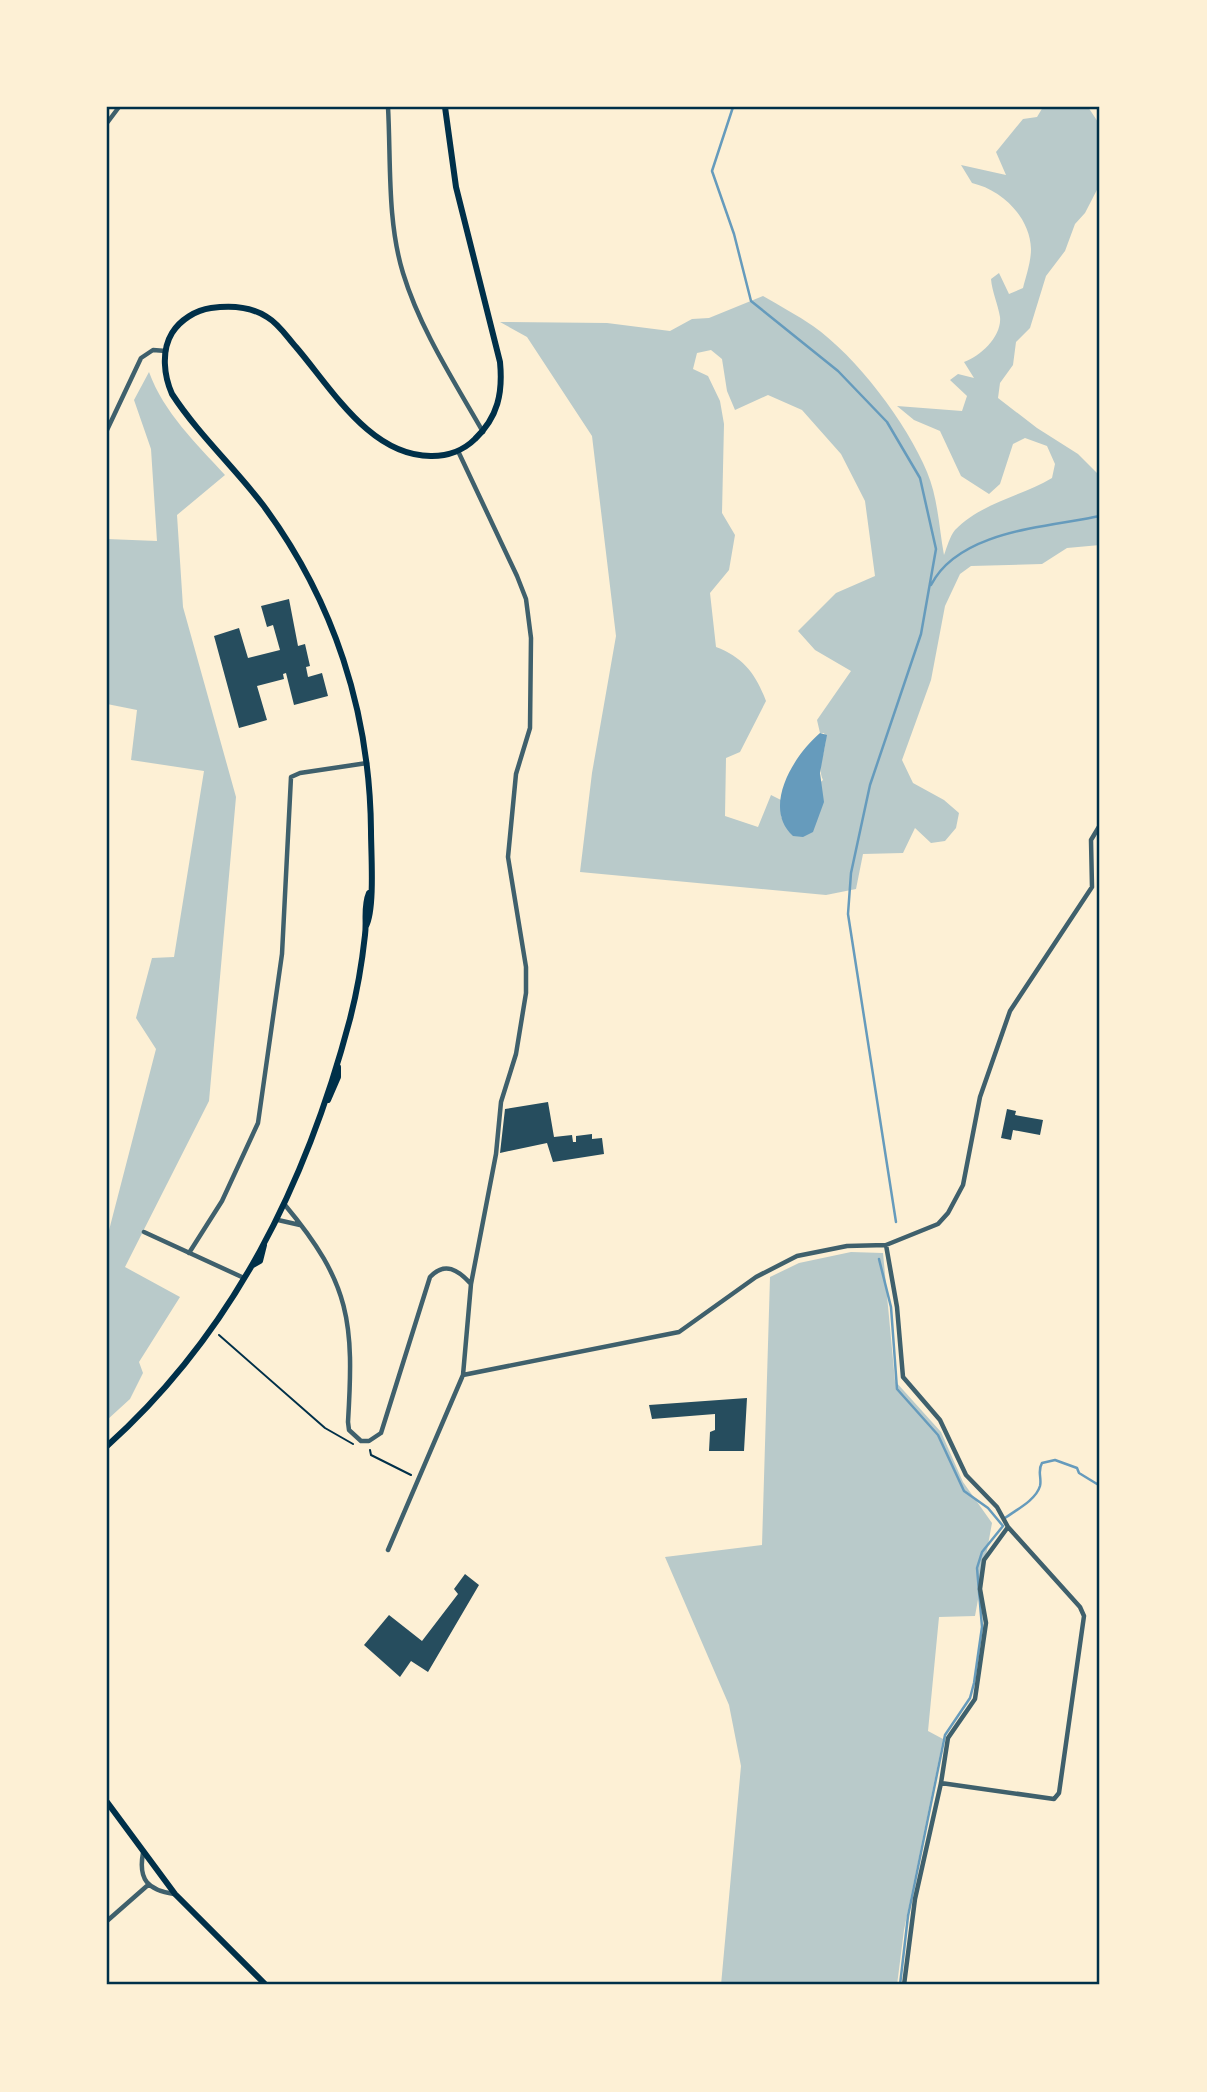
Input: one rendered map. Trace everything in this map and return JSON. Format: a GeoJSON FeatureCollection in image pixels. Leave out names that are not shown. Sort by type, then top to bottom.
{"type":"FeatureCollection","features":[{"type":"Feature","properties":{"kind":"main road"},"geometry":{"type":"LineString","coordinates":[[107,1446],[188,1361],[253,1265],[260,1261],[264,1244],[285,1205],[327,1101],[352,1013],[369,920],[368,763],[355,695],[323,604],[279,527],[172,394],[166,373],[166,351],[175,328],[186,318],[204,309],[241,307],[256,310],[283,332],[360,422],[382,442],[421,456],[458,451],[483,432],[501,396],[500,362],[456,187],[445,107]]}},
{"type":"Feature","properties":{"kind":"main road"},"geometry":{"type":"LineString","coordinates":[[107,1802],[175,1894],[266,1985]]}},
{"type":"Feature","properties":{"kind":"street"},"geometry":{"type":"LineString","coordinates":[[107,123],[119,107]]}},
{"type":"Feature","properties":{"kind":"street"},"geometry":{"type":"LineString","coordinates":[[388,107],[395,237],[403,274],[416,310],[483,432]]}},
{"type":"Feature","properties":{"kind":"street"},"geometry":{"type":"LineString","coordinates":[[107,430],[141,358],[153,350],[166,351]]}},
{"type":"Feature","properties":{"kind":"street"},"geometry":{"type":"LineString","coordinates":[[388,1550],[463,1375],[471,1284],[496,1154],[502,1102],[516,1054],[526,993],[526,967],[509,857],[516,774],[530,728],[531,638],[522,587],[488,509],[458,451]]}},
{"type":"Feature","properties":{"kind":"street"},"geometry":{"type":"LineString","coordinates":[[190,1253],[222,1201],[258,1123],[282,954],[291,777],[300,773],[368,763]]}},
{"type":"Feature","properties":{"kind":"street"},"geometry":{"type":"LineString","coordinates":[[463,1375],[680,1332],[756,1277],[797,1256],[839,1248],[886,1245],[938,1224],[957,1200],[966,1173],[980,1097],[1002,1030],[1022,990],[1092,887],[1091,841],[1100,825]]}},
{"type":"Feature","properties":{"kind":"street"},"geometry":{"type":"LineString","coordinates":[[285,1205],[304,1227],[334,1273],[341,1294],[351,1344],[349,1430],[360,1441],[369,1441],[381,1433],[430,1277],[442,1268],[449,1268],[471,1284]]}},
{"type":"Feature","properties":{"kind":"street"},"geometry":{"type":"LineString","coordinates":[[278,1220],[304,1227]]}},
{"type":"Feature","properties":{"kind":"street"},"geometry":{"type":"LineString","coordinates":[[144,1233],[245,1279]]}},
{"type":"Feature","properties":{"kind":"street"},"geometry":{"type":"LineString","coordinates":[[886,1245],[898,1307],[903,1377],[940,1420],[966,1475],[997,1507],[1008,1527],[1080,1607],[1084,1616],[1059,1793],[1054,1799],[941,1783]]}},
{"type":"Feature","properties":{"kind":"street"},"geometry":{"type":"LineString","coordinates":[[904,1985],[915,1899],[941,1783],[948,1738],[975,1699],[986,1623],[980,1589],[984,1560],[1008,1527]]}},
{"type":"Feature","properties":{"kind":"street"},"geometry":{"type":"LineString","coordinates":[[143,1853],[141,1873],[148,1885],[155,1890],[175,1894]]}},
{"type":"Feature","properties":{"kind":"street"},"geometry":{"type":"LineString","coordinates":[[107,1921],[148,1885]]}},
{"type":"Feature","properties":{"kind":"path"},"geometry":{"type":"LineString","coordinates":[[219,1335],[325,1428],[351,1445],[360,1441]]}},
{"type":"Feature","properties":{"kind":"path"},"geometry":{"type":"LineString","coordinates":[[369,1441],[371,1455],[419,1477]]}},
{"type":"Feature","properties":{"kind":"shaded area"},"geometry":{"type":"Polygon","coordinates":[[[1043,107],[1088,107],[1100,125],[1100,184],[1085,213],[1075,224],[1065,251],[1046,276],[1030,328],[1016,342],[1013,365],[1000,383],[998,398],[1037,428],[1078,454],[1100,476],[1100,545],[1067,548],[1042,564],[971,566],[960,574],[945,606],[931,680],[902,760],[913,783],[944,800],[959,813],[956,828],[945,841],[931,843],[915,828],[903,853],[863,854],[856,889],[826,895],[580,872],[592,773],[616,636],[592,436],[527,337],[500,322],[607,323],[670,331],[692,319],[709,318],[763,296],[807,322],[829,339],[863,372],[893,412],[918,453],[931,482],[944,555],[953,532],[965,521],[989,506],[1052,478],[1055,464],[1047,446],[1025,438],[1013,444],[1000,484],[989,494],[961,476],[940,431],[914,420],[897,406],[962,411],[967,396],[950,380],[958,374],[974,378],[964,362],[989,344],[1000,324],[991,279],[999,273],[1009,294],[1023,288],[1031,249],[1026,226],[1004,199],[972,183],[961,165],[1006,175],[996,152],[1023,119],[1037,117],[1043,107]],[[711,350],[697,353],[693,369],[708,376],[720,401],[724,424],[722,513],[735,535],[729,570],[710,593],[716,647],[741,661],[758,683],[766,701],[740,752],[726,758],[725,816],[758,827],[771,795],[781,800],[781,818],[823,780],[821,768],[825,738],[824,733],[820,733],[817,720],[851,671],[815,650],[798,631],[836,593],[875,576],[865,501],[841,454],[802,410],[768,395],[735,410],[727,391],[722,359],[711,350]]]}},
{"type":"Feature","properties":{"kind":"shaded area"},"geometry":{"type":"Polygon","coordinates":[[[149,372],[172,414],[225,475],[177,515],[183,607],[236,797],[209,1101],[125,1267],[180,1297],[139,1362],[143,1373],[130,1399],[107,1420],[107,1238],[156,1049],[136,1018],[152,958],[174,957],[204,771],[131,760],[137,710],[107,704],[107,539],[157,541],[151,449],[134,400],[149,372]]]}},
{"type":"Feature","properties":{"kind":"shaded area"},"geometry":{"type":"Polygon","coordinates":[[[851,1252],[883,1253],[895,1381],[941,1432],[963,1482],[992,1523],[975,1616],[939,1617],[928,1731],[943,1739],[904,1930],[897,1985],[721,1985],[741,1766],[729,1705],[665,1557],[762,1545],[770,1277],[799,1263],[851,1252]]]}},
{"type":"Feature","properties":{"kind":"water"},"geometry":{"type":"Polygon","coordinates":[[[820,733],[827,735],[820,773],[824,802],[813,832],[803,837],[793,836],[784,824],[780,811],[781,796],[792,767],[820,733]]]}},
{"type":"Feature","properties":{"kind":"building"},"geometry":{"type":"Polygon","coordinates":[[[289,599],[298,646],[305,644],[310,666],[306,667],[308,677],[322,673],[328,696],[294,705],[286,673],[283,674],[284,679],[257,686],[267,720],[239,728],[214,636],[239,628],[248,658],[280,650],[273,625],[267,627],[261,606],[289,599]]]}},
{"type":"Feature","properties":{"kind":"building"},"geometry":{"type":"Polygon","coordinates":[[[548,1102],[554,1137],[572,1135],[573,1142],[576,1142],[576,1136],[592,1134],[592,1139],[602,1138],[604,1154],[553,1162],[547,1143],[500,1153],[505,1109],[548,1102]]]}},
{"type":"Feature","properties":{"kind":"building"},"geometry":{"type":"Polygon","coordinates":[[[1007,1109],[1016,1111],[1015,1115],[1043,1120],[1040,1135],[1013,1130],[1011,1140],[1001,1138],[1007,1109]]]}},
{"type":"Feature","properties":{"kind":"building"},"geometry":{"type":"Polygon","coordinates":[[[747,1398],[744,1451],[709,1451],[710,1432],[715,1430],[715,1414],[652,1419],[649,1405],[747,1398]]]}},
{"type":"Feature","properties":{"kind":"building"},"geometry":{"type":"Polygon","coordinates":[[[465,1574],[479,1585],[428,1672],[411,1661],[400,1677],[364,1645],[389,1615],[422,1641],[458,1594],[454,1589],[465,1574]]]}},
{"type":"Feature","properties":{"kind":"waterway"},"geometry":{"type":"LineString","coordinates":[[733,107],[712,171],[734,234],[751,301],[838,371],[887,422],[920,478],[936,549],[921,634],[870,785],[851,873],[848,914],[896,1222]]}},
{"type":"Feature","properties":{"kind":"waterway"},"geometry":{"type":"LineString","coordinates":[[931,585],[944,567],[983,542],[1031,528],[1100,516]]}},
{"type":"Feature","properties":{"kind":"waterway"},"geometry":{"type":"LineString","coordinates":[[879,1259],[891,1307],[897,1389],[938,1435],[964,1491],[988,1508],[1003,1526],[982,1552],[977,1568],[982,1627],[974,1683],[970,1698],[945,1735],[908,1916],[900,1985]]}},
{"type":"Feature","properties":{"kind":"waterway"},"geometry":{"type":"LineString","coordinates":[[1005,1518],[1038,1491],[1042,1463],[1055,1460],[1077,1468],[1079,1473],[1097,1484],[1100,1481]]}}]}
